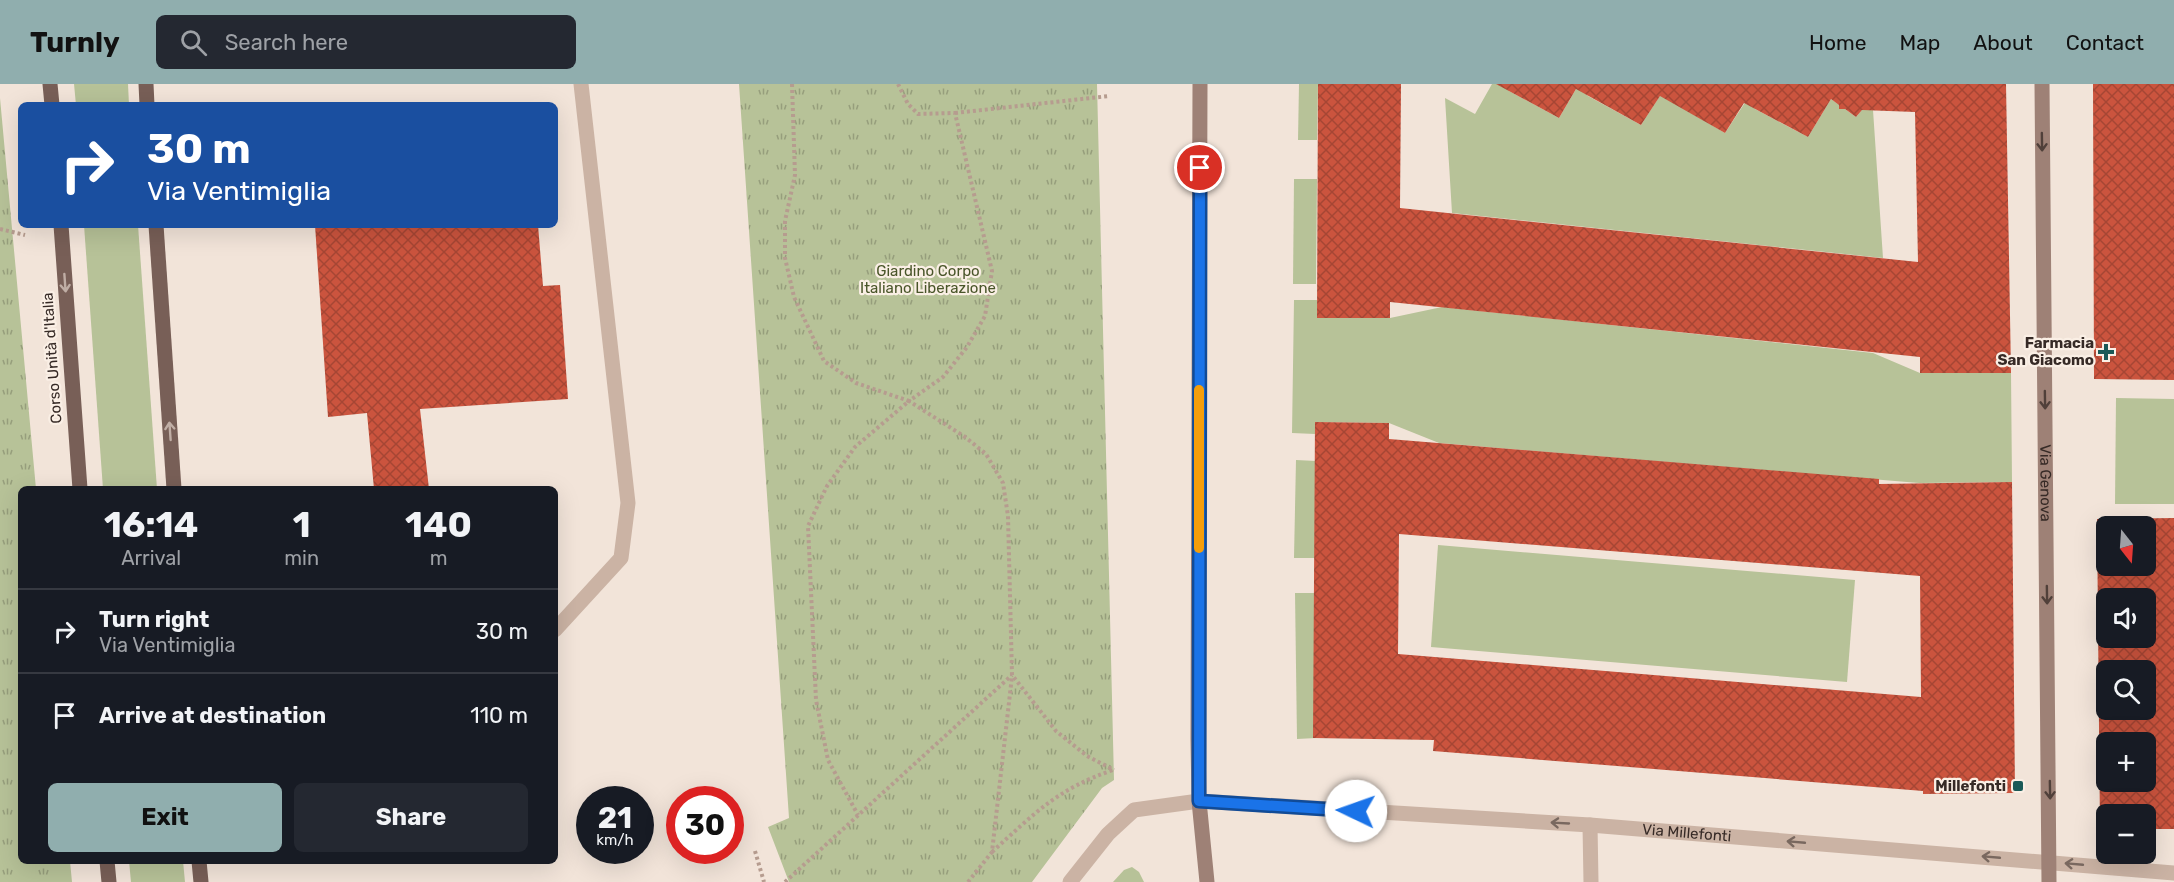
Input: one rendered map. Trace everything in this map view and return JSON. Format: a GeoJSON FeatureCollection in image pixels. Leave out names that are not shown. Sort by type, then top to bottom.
{"type":"FeatureCollection","features":[{"type":"Feature","properties":{"kind":"main road"},"geometry":{"type":"LineString","coordinates":[[50,84],[52,102]]}},
{"type":"Feature","properties":{"kind":"main road"},"geometry":{"type":"LineString","coordinates":[[146,84],[147,102]]}},
{"type":"Feature","properties":{"kind":"main road","name":"Corso Unità d'Italia"},"geometry":{"type":"LineString","coordinates":[[61,228],[80,486]]}},
{"type":"Feature","properties":{"kind":"main road"},"geometry":{"type":"LineString","coordinates":[[156,228],[174,486]]}},
{"type":"Feature","properties":{"kind":"main road"},"geometry":{"type":"LineString","coordinates":[[107,864],[109,882]]}},
{"type":"Feature","properties":{"kind":"main road"},"geometry":{"type":"LineString","coordinates":[[200,864],[201,882]]}},
{"type":"Feature","properties":{"kind":"street"},"geometry":{"type":"LineString","coordinates":[[558,627],[621,558],[628,504],[581,84]]}},
{"type":"Feature","properties":{"kind":"street"},"geometry":{"type":"LineString","coordinates":[[1200,84],[1199,801],[1207,882]]}},
{"type":"Feature","properties":{"kind":"street","name":"Via Genova"},"geometry":{"type":"LineString","coordinates":[[2042,84],[2049,882]]}},
{"type":"Feature","properties":{"kind":"street","name":"Via Millefonti"},"geometry":{"type":"LineString","coordinates":[[1070,882],[1108,834],[1134,810],[1199,801],[1590,825],[2174,873]]}},
{"type":"Feature","properties":{"kind":"street"},"geometry":{"type":"LineString","coordinates":[[1590,825],[1591,882]]}},
{"type":"Feature","properties":{"kind":"path"},"geometry":{"type":"LineString","coordinates":[[792,84],[795,175],[785,221],[785,258],[794,297],[824,361],[856,383],[909,401],[986,454],[1004,483],[1008,516],[1012,675],[992,852]]}},
{"type":"Feature","properties":{"kind":"path"},"geometry":{"type":"LineString","coordinates":[[898,84],[908,104],[918,114],[955,113],[1109,96]]}},
{"type":"Feature","properties":{"kind":"path"},"geometry":{"type":"LineString","coordinates":[[858,815],[828,760],[816,700],[808,526],[827,486],[855,447],[909,401],[943,377],[967,347],[985,316],[992,271],[955,113]]}},
{"type":"Feature","properties":{"kind":"path"},"geometry":{"type":"LineString","coordinates":[[0,229],[25,235]]}},
{"type":"Feature","properties":{"kind":"path"},"geometry":{"type":"LineString","coordinates":[[785,882],[1012,675]]}},
{"type":"Feature","properties":{"kind":"path"},"geometry":{"type":"LineString","coordinates":[[968,882],[992,852],[1047,802],[1080,781],[1114,770],[1087,756],[1056,732],[1012,675]]}},
{"type":"Feature","properties":{"kind":"path"},"geometry":{"type":"LineString","coordinates":[[755,851],[764,882]]}},
{"type":"Feature","properties":{"kind":"green space"},"geometry":{"type":"Polygon","coordinates":[[[74,84],[128,84],[129,102],[76,102],[74,84]]]}},
{"type":"Feature","properties":{"kind":"green space","name":"Giardino Corpo Italiano Liberazione"},"geometry":{"type":"Polygon","coordinates":[[[739,84],[1097,84],[1114,780],[1102,788],[1032,882],[789,882],[768,827],[789,818],[739,84]]]}},
{"type":"Feature","properties":{"kind":"green space"},"geometry":{"type":"Polygon","coordinates":[[[1299,84],[1318,84],[1317,140],[1298,140],[1299,84]]]}},
{"type":"Feature","properties":{"kind":"green space"},"geometry":{"type":"Polygon","coordinates":[[[1492,84],[1512,84],[1509,91],[1559,118],[1579,84],[1588,96],[1641,125],[1665,88],[1674,103],[1725,133],[1750,95],[1755,109],[1808,137],[1831,99],[1856,117],[1862,110],[1873,110],[1883,258],[1452,213],[1445,98],[1475,114],[1492,84]]]}},
{"type":"Feature","properties":{"kind":"green space"},"geometry":{"type":"Polygon","coordinates":[[[0,98],[36,486],[18,486],[18,864],[70,864],[72,882],[0,882],[0,98]]]}},
{"type":"Feature","properties":{"kind":"green space"},"geometry":{"type":"Polygon","coordinates":[[[1294,179],[1317,179],[1316,284],[1293,284],[1294,179]]]}},
{"type":"Feature","properties":{"kind":"green space"},"geometry":{"type":"Polygon","coordinates":[[[84,228],[138,228],[157,486],[103,486],[84,228]]]}},
{"type":"Feature","properties":{"kind":"green space"},"geometry":{"type":"Polygon","coordinates":[[[1294,300],[1317,300],[1317,318],[1390,318],[1442,307],[1873,353],[1920,373],[2011,373],[2012,482],[1919,483],[1439,443],[1389,423],[1316,422],[1315,434],[1292,433],[1294,300]]]}},
{"type":"Feature","properties":{"kind":"green space"},"geometry":{"type":"Polygon","coordinates":[[[2116,398],[2174,399],[2174,504],[2115,504],[2116,398]]]}},
{"type":"Feature","properties":{"kind":"green space"},"geometry":{"type":"Polygon","coordinates":[[[1296,460],[1316,461],[1315,558],[1294,558],[1296,460]]]}},
{"type":"Feature","properties":{"kind":"green space"},"geometry":{"type":"Polygon","coordinates":[[[1438,545],[1855,580],[1847,682],[1431,647],[1438,545]]]}},
{"type":"Feature","properties":{"kind":"green space"},"geometry":{"type":"Polygon","coordinates":[[[1295,593],[1315,593],[1316,738],[1297,739],[1295,593]]]}},
{"type":"Feature","properties":{"kind":"green space"},"geometry":{"type":"Polygon","coordinates":[[[129,864],[183,864],[185,882],[131,882],[129,864]]]}},
{"type":"Feature","properties":{"kind":"green space"},"geometry":{"type":"Polygon","coordinates":[[[1132,867],[1139,872],[1144,882],[1113,882],[1124,870],[1132,867]]]}},
{"type":"Feature","properties":{"kind":"building"},"geometry":{"type":"Polygon","coordinates":[[[1318,84],[1401,84],[1400,208],[1918,262],[1915,112],[1862,110],[1856,117],[1845,109],[1839,109],[1839,105],[1831,99],[1808,137],[1744,103],[1725,133],[1660,96],[1641,125],[1576,89],[1559,118],[1496,84],[2006,84],[2011,373],[1920,373],[1920,357],[1390,302],[1390,318],[1317,318],[1318,84]]]}},
{"type":"Feature","properties":{"kind":"building"},"geometry":{"type":"Polygon","coordinates":[[[2093,84],[2174,84],[2174,380],[2094,379],[2093,84]]]}},
{"type":"Feature","properties":{"kind":"building"},"geometry":{"type":"Polygon","coordinates":[[[315,228],[538,228],[543,286],[560,285],[568,399],[420,409],[429,486],[374,486],[367,413],[328,417],[315,228]]]}},
{"type":"Feature","properties":{"kind":"building"},"geometry":{"type":"Polygon","coordinates":[[[1315,422],[1389,423],[1389,439],[1879,479],[1879,484],[2012,482],[2015,793],[1923,794],[1923,791],[1433,751],[1434,740],[1313,738],[1315,422]],[[1399,534],[1398,654],[1921,697],[1920,576],[1399,534]]]}},
{"type":"Feature","properties":{"kind":"building"},"geometry":{"type":"Polygon","coordinates":[[[2156,518],[2174,518],[2174,829],[2156,829],[2156,804],[2100,804],[2100,792],[2156,792],[2156,732],[2099,732],[2099,720],[2156,720],[2156,660],[2098,660],[2098,648],[2156,648],[2156,588],[2098,588],[2098,576],[2156,576],[2156,518]]]}},
{"type":"Feature","properties":{"kind":"slow traffic"},"geometry":{"type":"LineString","coordinates":[[1199,390],[1199,548]]}},
{"type":"Feature","properties":{"kind":"place","name":"Farmacia San Giacomo"},"geometry":{"type":"Point","coordinates":[2106,352]}},
{"type":"Feature","properties":{"kind":"place","name":"Millefonti"},"geometry":{"type":"Point","coordinates":[2018,786]}},
{"type":"Feature","properties":{"kind":"route"},"geometry":{"type":"LineString","coordinates":[[1200,168],[1199,801],[1356,811]]}}]}
